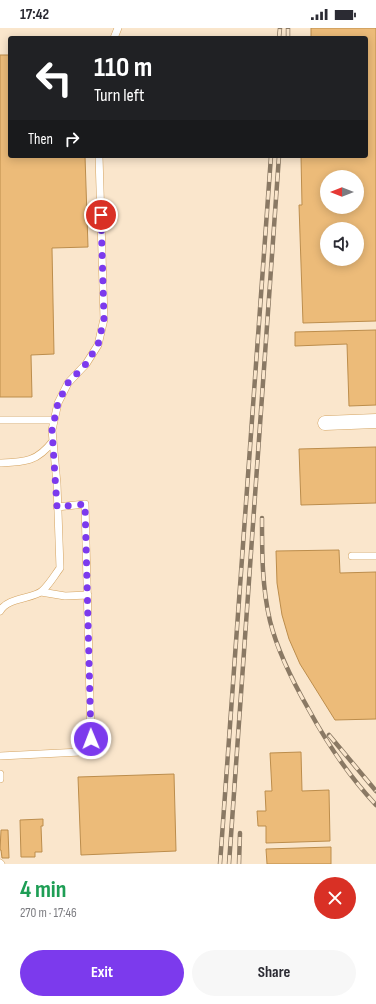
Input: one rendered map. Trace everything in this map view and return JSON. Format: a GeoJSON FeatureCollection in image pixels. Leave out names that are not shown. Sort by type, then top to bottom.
{"type":"FeatureCollection","features":[{"type":"Feature","properties":{"kind":"street"},"geometry":{"type":"LineString","coordinates":[[325,423],[376,421]]}},
{"type":"Feature","properties":{"kind":"lane"},"geometry":{"type":"LineString","coordinates":[[41,592],[60,568],[52,430],[54,420],[58,403],[68,383],[86,364],[98,345],[104,319],[99,158]]}},
{"type":"Feature","properties":{"kind":"lane"},"geometry":{"type":"LineString","coordinates":[[0,420],[54,420]]}},
{"type":"Feature","properties":{"kind":"lane"},"geometry":{"type":"LineString","coordinates":[[0,463],[21,462],[35,458],[44,452],[53,441]]}},
{"type":"Feature","properties":{"kind":"lane"},"geometry":{"type":"LineString","coordinates":[[0,756],[81,752],[91,739],[85,504],[57,507]]}},
{"type":"Feature","properties":{"kind":"lane"},"geometry":{"type":"LineString","coordinates":[[352,556],[376,556]]}},
{"type":"Feature","properties":{"kind":"lane"},"geometry":{"type":"LineString","coordinates":[[0,611],[1,608],[16,599],[41,592],[65,596],[88,595]]}},
{"type":"Feature","properties":{"kind":"lane"},"geometry":{"type":"LineString","coordinates":[[0,774],[0,779]]}},
{"type":"Feature","properties":{"kind":"building"},"geometry":{"type":"Polygon","coordinates":[[[311,28],[376,28],[376,321],[303,323],[299,205],[302,205],[301,158],[368,158],[368,36],[311,36],[311,28]]]}},
{"type":"Feature","properties":{"kind":"building"},"geometry":{"type":"Polygon","coordinates":[[[0,55],[8,55],[8,158],[85,158],[88,247],[52,248],[54,354],[31,355],[32,397],[0,397],[0,55]]]}},
{"type":"Feature","properties":{"kind":"building"},"geometry":{"type":"Polygon","coordinates":[[[376,330],[376,405],[349,406],[347,344],[295,346],[295,332],[376,330]]]}},
{"type":"Feature","properties":{"kind":"building"},"geometry":{"type":"Polygon","coordinates":[[[376,447],[376,503],[301,505],[299,449],[376,447]]]}},
{"type":"Feature","properties":{"kind":"building"},"geometry":{"type":"Polygon","coordinates":[[[339,550],[340,573],[376,572],[376,719],[335,720],[300,664],[289,639],[282,615],[277,583],[276,551],[339,550]]]}},
{"type":"Feature","properties":{"kind":"building"},"geometry":{"type":"Polygon","coordinates":[[[301,752],[302,791],[329,790],[330,841],[266,843],[266,826],[258,826],[257,811],[266,811],[265,791],[272,791],[270,753],[301,752]]]}},
{"type":"Feature","properties":{"kind":"building"},"geometry":{"type":"Polygon","coordinates":[[[174,774],[176,851],[81,855],[78,777],[174,774]]]}},
{"type":"Feature","properties":{"kind":"building"},"geometry":{"type":"Polygon","coordinates":[[[43,819],[43,826],[41,826],[42,852],[35,852],[35,857],[21,857],[20,820],[43,819]]]}},
{"type":"Feature","properties":{"kind":"building"},"geometry":{"type":"Polygon","coordinates":[[[1,830],[8,830],[9,858],[2,858],[0,850],[1,830]]]}},
{"type":"Feature","properties":{"kind":"building"},"geometry":{"type":"Polygon","coordinates":[[[331,847],[331,864],[267,864],[266,849],[331,847]]]}},
{"type":"Feature","properties":{"kind":"railway"},"geometry":{"type":"LineString","coordinates":[[279,36],[280,28]]}},
{"type":"Feature","properties":{"kind":"railway"},"geometry":{"type":"LineString","coordinates":[[288,28],[288,36]]}},
{"type":"Feature","properties":{"kind":"railway"},"geometry":{"type":"LineString","coordinates":[[220,864],[271,158]]}},
{"type":"Feature","properties":{"kind":"railway"},"geometry":{"type":"LineString","coordinates":[[229,864],[279,158]]}},
{"type":"Feature","properties":{"kind":"railway"},"geometry":{"type":"LineString","coordinates":[[262,518],[262,557],[267,608],[273,633],[286,667],[331,748],[357,783],[376,805]]}},
{"type":"Feature","properties":{"kind":"railway"},"geometry":{"type":"LineString","coordinates":[[329,735],[376,791]]}},
{"type":"Feature","properties":{"kind":"railway"},"geometry":{"type":"LineString","coordinates":[[239,864],[240,833]]}},
{"type":"Feature","properties":{"kind":"route"},"geometry":{"type":"LineString","coordinates":[[91,739],[85,504],[57,507],[52,430],[58,403],[68,383],[86,364],[98,345],[104,319],[101,215]]}}]}
